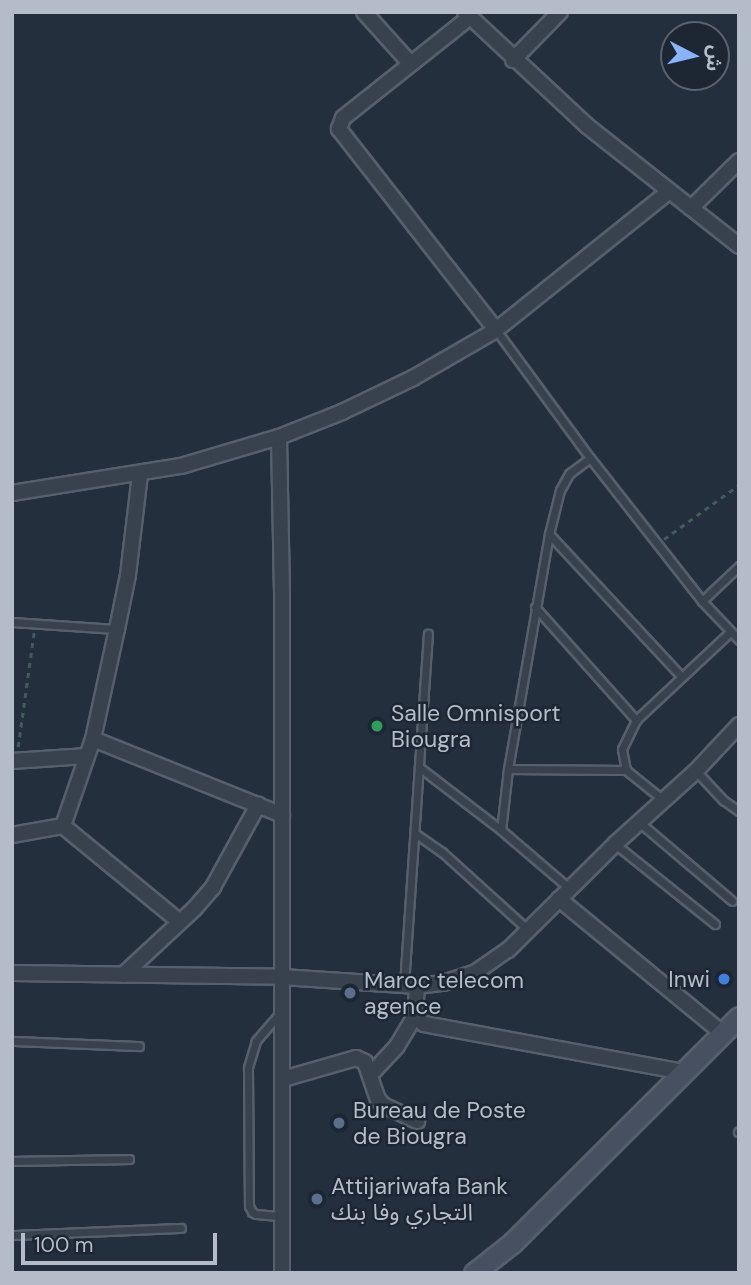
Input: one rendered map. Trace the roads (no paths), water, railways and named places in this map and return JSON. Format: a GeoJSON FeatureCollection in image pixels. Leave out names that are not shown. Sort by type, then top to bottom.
{"type":"FeatureCollection","features":[{"type":"Feature","properties":{"kind":"main road"},"geometry":{"type":"LineString","coordinates":[[474,1273],[512,1243],[739,1017]]}},
{"type":"Feature","properties":{"kind":"main road"},"geometry":{"type":"LineString","coordinates":[[489,1273],[512,1243]]}},
{"type":"Feature","properties":{"kind":"street"},"geometry":{"type":"LineString","coordinates":[[364,12],[410,63]]}},
{"type":"Feature","properties":{"kind":"street"},"geometry":{"type":"LineString","coordinates":[[513,60],[560,12]]}},
{"type":"Feature","properties":{"kind":"street"},"geometry":{"type":"LineString","coordinates":[[496,330],[340,134],[343,118],[467,15],[586,125],[739,246]]}},
{"type":"Feature","properties":{"kind":"street"},"geometry":{"type":"LineString","coordinates":[[691,208],[739,161]]}},
{"type":"Feature","properties":{"kind":"street"},"geometry":{"type":"LineString","coordinates":[[12,493],[140,475],[279,437],[342,412],[413,378],[496,330],[668,192]]}},
{"type":"Feature","properties":{"kind":"street"},"geometry":{"type":"LineString","coordinates":[[279,437],[282,1273]]}},
{"type":"Feature","properties":{"kind":"street"},"geometry":{"type":"LineString","coordinates":[[63,826],[93,739],[128,575],[140,475]]}},
{"type":"Feature","properties":{"kind":"street"},"geometry":{"type":"LineString","coordinates":[[12,973],[282,977],[410,986],[443,983],[476,972],[508,950],[662,799],[696,771],[739,725]]}},
{"type":"Feature","properties":{"kind":"street"},"geometry":{"type":"LineString","coordinates":[[93,739],[282,814]]}},
{"type":"Feature","properties":{"kind":"street"},"geometry":{"type":"LineString","coordinates":[[14,761],[87,756]]}},
{"type":"Feature","properties":{"kind":"street"},"geometry":{"type":"LineString","coordinates":[[123,975],[180,922],[212,887],[258,805]]}},
{"type":"Feature","properties":{"kind":"street"},"geometry":{"type":"LineString","coordinates":[[12,835],[63,826],[180,922]]}},
{"type":"Feature","properties":{"kind":"street"},"geometry":{"type":"LineString","coordinates":[[559,899],[722,1033]]}},
{"type":"Feature","properties":{"kind":"street"},"geometry":{"type":"LineString","coordinates":[[410,986],[415,1016],[424,1024],[683,1072]]}},
{"type":"Feature","properties":{"kind":"street"},"geometry":{"type":"LineString","coordinates":[[371,1074],[397,1046],[415,1016]]}},
{"type":"Feature","properties":{"kind":"street"},"geometry":{"type":"LineString","coordinates":[[283,1079],[356,1058],[365,1062],[378,1099],[383,1105],[418,1121]]}},
{"type":"Feature","properties":{"kind":"lane"},"geometry":{"type":"LineString","coordinates":[[496,330],[590,458],[702,601],[739,640]]}},
{"type":"Feature","properties":{"kind":"lane"},"geometry":{"type":"LineString","coordinates":[[501,830],[508,769],[549,534],[569,474],[590,458]]}},
{"type":"Feature","properties":{"kind":"lane"},"geometry":{"type":"LineString","coordinates":[[549,534],[681,676]]}},
{"type":"Feature","properties":{"kind":"lane"},"geometry":{"type":"LineString","coordinates":[[702,601],[739,566]]}},
{"type":"Feature","properties":{"kind":"lane"},"geometry":{"type":"LineString","coordinates":[[535,607],[636,720]]}},
{"type":"Feature","properties":{"kind":"lane"},"geometry":{"type":"LineString","coordinates":[[12,622],[117,629]]}},
{"type":"Feature","properties":{"kind":"lane"},"geometry":{"type":"LineString","coordinates":[[626,770],[622,748],[636,720],[730,632]]}},
{"type":"Feature","properties":{"kind":"lane"},"geometry":{"type":"LineString","coordinates":[[410,986],[419,767],[428,634]]}},
{"type":"Feature","properties":{"kind":"lane"},"geometry":{"type":"LineString","coordinates":[[419,767],[501,830],[570,889]]}},
{"type":"Feature","properties":{"kind":"lane"},"geometry":{"type":"LineString","coordinates":[[508,769],[626,770],[662,799]]}},
{"type":"Feature","properties":{"kind":"lane"},"geometry":{"type":"LineString","coordinates":[[696,771],[723,800],[739,811]]}},
{"type":"Feature","properties":{"kind":"lane"},"geometry":{"type":"LineString","coordinates":[[639,822],[732,901]]}},
{"type":"Feature","properties":{"kind":"lane"},"geometry":{"type":"LineString","coordinates":[[416,834],[442,852],[528,930]]}},
{"type":"Feature","properties":{"kind":"lane"},"geometry":{"type":"LineString","coordinates":[[615,844],[715,924]]}},
{"type":"Feature","properties":{"kind":"lane"},"geometry":{"type":"LineString","coordinates":[[282,1011],[256,1041],[248,1068],[249,1206],[252,1212],[257,1214],[282,1216]]}},
{"type":"Feature","properties":{"kind":"lane"},"geometry":{"type":"LineString","coordinates":[[12,1041],[139,1046]]}},
{"type":"Feature","properties":{"kind":"lane"},"geometry":{"type":"LineString","coordinates":[[12,1161],[129,1159]]}},
{"type":"Feature","properties":{"kind":"lane"},"geometry":{"type":"LineString","coordinates":[[12,1235],[181,1228]]}},
{"type":"Feature","properties":{"kind":"place","name":"Salle Omnisport Biougra"},"geometry":{"type":"Point","coordinates":[377,726]}},
{"type":"Feature","properties":{"kind":"place","name":"Inwi"},"geometry":{"type":"Point","coordinates":[724,979]}},
{"type":"Feature","properties":{"kind":"place","name":"Maroc telecom agence"},"geometry":{"type":"Point","coordinates":[350,993]}},
{"type":"Feature","properties":{"kind":"place","name":"Bureau de Poste de Biougra"},"geometry":{"type":"Point","coordinates":[339,1123]}},
{"type":"Feature","properties":{"kind":"place","name":"Attijariwafa Bank التجاري وفا بنك"},"geometry":{"type":"Point","coordinates":[317,1199]}}]}
